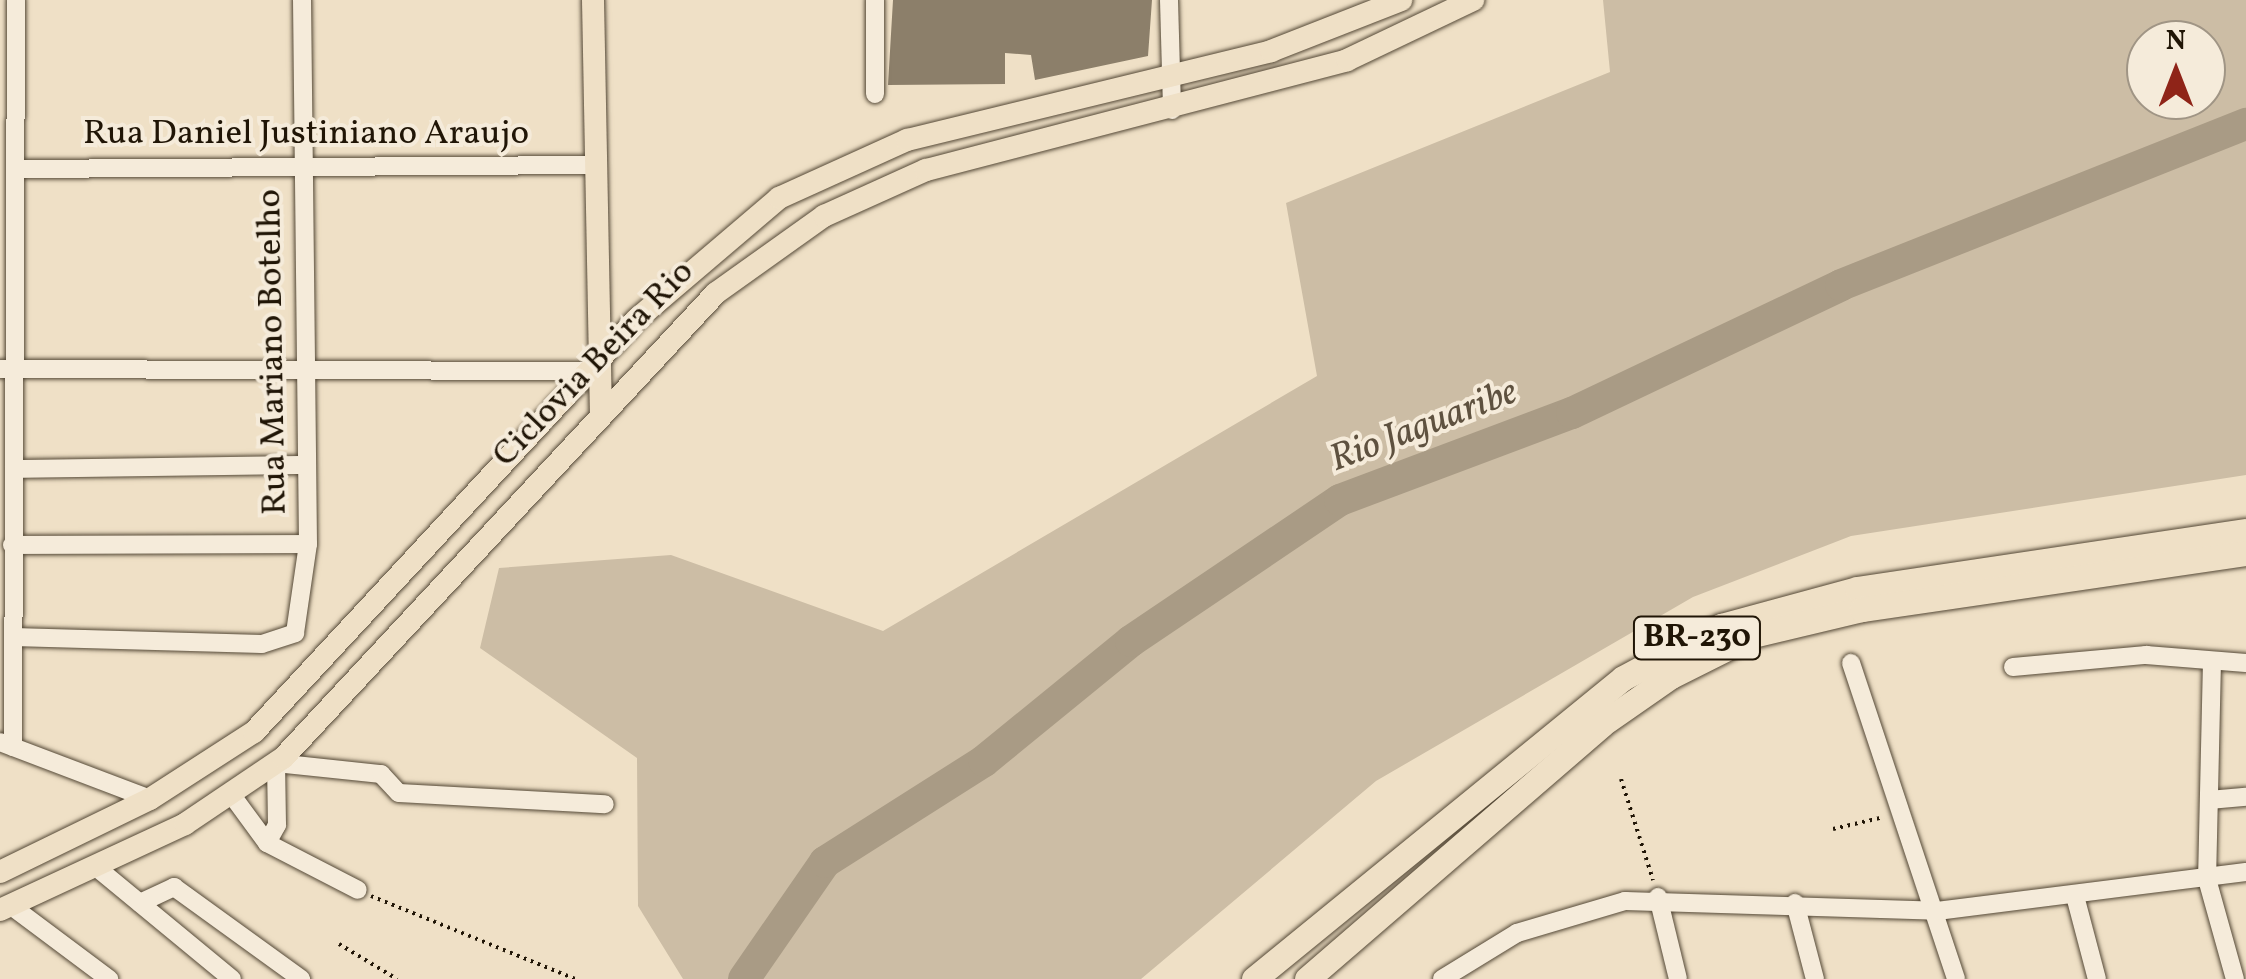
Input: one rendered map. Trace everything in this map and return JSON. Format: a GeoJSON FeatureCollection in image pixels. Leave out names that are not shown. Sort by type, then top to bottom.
{"type":"FeatureCollection","features":[{"type":"Feature","properties":{"kind":"highway","name":"BR-230"},"geometry":{"type":"LineString","coordinates":[[1254,979],[1623,678],[1721,626],[1856,588],[2246,531]]}},
{"type":"Feature","properties":{"kind":"highway","name":"BR-230"},"geometry":{"type":"LineString","coordinates":[[1307,979],[1602,724],[1671,676],[1752,636],[1862,609],[2246,553]]}},
{"type":"Feature","properties":{"kind":"main road"},"geometry":{"type":"LineString","coordinates":[[593,0],[592,366],[601,415]]}},
{"type":"Feature","properties":{"kind":"main road"},"geometry":{"type":"LineString","coordinates":[[0,872],[208,766],[296,693],[592,366],[685,273],[779,198],[839,166],[926,135],[1270,52],[1401,0]]}},
{"type":"Feature","properties":{"kind":"main road"},"geometry":{"type":"LineString","coordinates":[[5,908],[96,867],[230,794],[315,730],[716,293],[824,216],[926,170],[1172,110],[1347,60],[1473,0]]}},
{"type":"Feature","properties":{"kind":"main road"},"geometry":{"type":"LineString","coordinates":[[685,273],[693,292],[716,293]]}},
{"type":"Feature","properties":{"kind":"street"},"geometry":{"type":"LineString","coordinates":[[16,0],[18,169],[8,368],[14,469],[8,534],[12,637],[6,744],[150,798]]}},
{"type":"Feature","properties":{"kind":"street","name":"Rua Mariano Botelho"},"geometry":{"type":"LineString","coordinates":[[12,637],[229,642],[290,639],[308,544],[302,0]]}},
{"type":"Feature","properties":{"kind":"street"},"geometry":{"type":"LineString","coordinates":[[875,0],[875,94]]}},
{"type":"Feature","properties":{"kind":"street"},"geometry":{"type":"LineString","coordinates":[[1169,0],[1172,110]]}},
{"type":"Feature","properties":{"kind":"street","name":"Rua Daniel Justiniano Araujo"},"geometry":{"type":"LineString","coordinates":[[18,169],[595,165]]}},
{"type":"Feature","properties":{"kind":"street"},"geometry":{"type":"LineString","coordinates":[[8,368],[592,366]]}},
{"type":"Feature","properties":{"kind":"street"},"geometry":{"type":"LineString","coordinates":[[14,469],[307,465]]}},
{"type":"Feature","properties":{"kind":"street"},"geometry":{"type":"LineString","coordinates":[[8,534],[308,544]]}},
{"type":"Feature","properties":{"kind":"street"},"geometry":{"type":"LineString","coordinates":[[2013,666],[2096,656],[2246,663]]}},
{"type":"Feature","properties":{"kind":"street"},"geometry":{"type":"LineString","coordinates":[[2212,661],[2206,879],[2235,979]]}},
{"type":"Feature","properties":{"kind":"street"},"geometry":{"type":"LineString","coordinates":[[1851,663],[1937,911],[1956,979]]}},
{"type":"Feature","properties":{"kind":"street"},"geometry":{"type":"LineString","coordinates":[[267,843],[277,825],[276,762],[381,774],[399,792],[605,804]]}},
{"type":"Feature","properties":{"kind":"street"},"geometry":{"type":"LineString","coordinates":[[230,794],[267,843],[358,890]]}},
{"type":"Feature","properties":{"kind":"street"},"geometry":{"type":"LineString","coordinates":[[2209,800],[2246,797]]}},
{"type":"Feature","properties":{"kind":"street"},"geometry":{"type":"LineString","coordinates":[[96,867],[232,979]]}},
{"type":"Feature","properties":{"kind":"street"},"geometry":{"type":"LineString","coordinates":[[1442,979],[1517,933],[1658,897],[1937,911],[2246,872]]}},
{"type":"Feature","properties":{"kind":"street"},"geometry":{"type":"LineString","coordinates":[[140,903],[174,887],[301,979]]}},
{"type":"Feature","properties":{"kind":"street"},"geometry":{"type":"LineString","coordinates":[[2075,896],[2098,979]]}},
{"type":"Feature","properties":{"kind":"street"},"geometry":{"type":"LineString","coordinates":[[1658,897],[1678,979]]}},
{"type":"Feature","properties":{"kind":"street"},"geometry":{"type":"LineString","coordinates":[[1796,903],[1815,979]]}},
{"type":"Feature","properties":{"kind":"street"},"geometry":{"type":"LineString","coordinates":[[5,908],[109,979]]}},
{"type":"Feature","properties":{"kind":"path"},"geometry":{"type":"LineString","coordinates":[[1621,779],[1658,897]]}},
{"type":"Feature","properties":{"kind":"path"},"geometry":{"type":"LineString","coordinates":[[1832,828],[1903,813]]}},
{"type":"Feature","properties":{"kind":"path"},"geometry":{"type":"LineString","coordinates":[[358,890],[575,979]]}},
{"type":"Feature","properties":{"kind":"path"},"geometry":{"type":"LineString","coordinates":[[339,944],[397,979]]}},
{"type":"Feature","properties":{"kind":"shaded area"},"geometry":{"type":"Polygon","coordinates":[[[1603,0],[2246,0],[2246,475],[1851,536],[1693,597],[1376,781],[1141,979],[683,979],[638,906],[637,758],[480,648],[499,568],[671,555],[883,631],[1317,376],[1286,203],[1610,72],[1603,0]]]}},
{"type":"Feature","properties":{"kind":"building"},"geometry":{"type":"Polygon","coordinates":[[[893,0],[1152,0],[1148,56],[1035,80],[1031,55],[1005,53],[1005,84],[888,85],[893,0]]]}},
{"type":"Feature","properties":{"kind":"waterway","name":"Rio Jaguaribe"},"geometry":{"type":"LineString","coordinates":[[744,979],[825,862],[984,761],[1131,641],[1340,500],[1572,413],[1841,285],[2246,124]]}}]}
